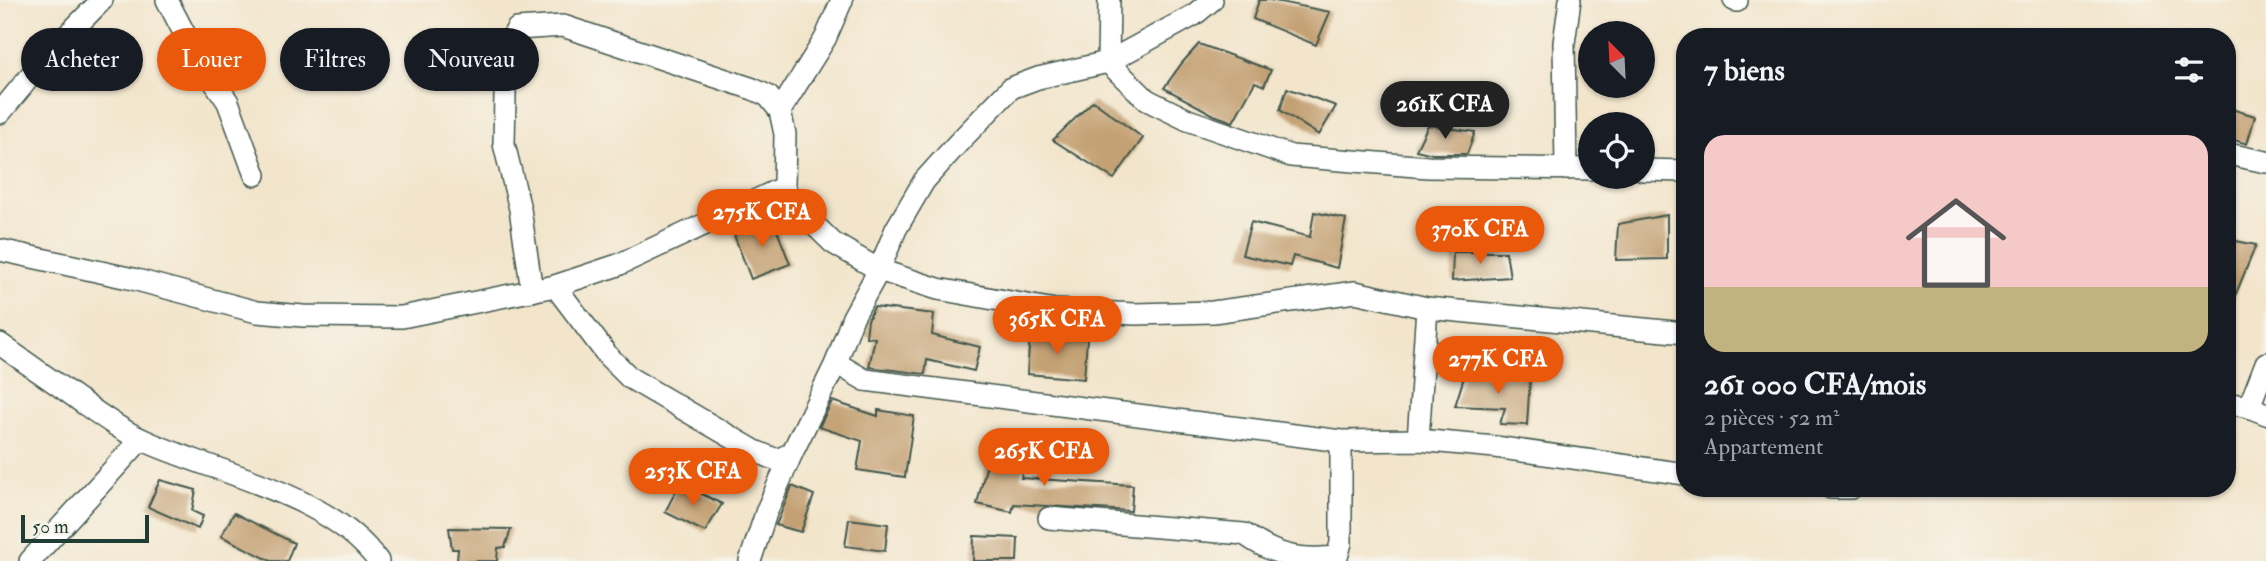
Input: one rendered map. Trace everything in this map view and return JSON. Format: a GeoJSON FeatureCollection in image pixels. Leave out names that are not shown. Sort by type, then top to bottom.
{"type":"FeatureCollection","features":[{"type":"Feature","properties":{"kind":"street"},"geometry":{"type":"LineString","coordinates":[[0,113],[45,58],[102,0]]}},
{"type":"Feature","properties":{"kind":"street"},"geometry":{"type":"LineString","coordinates":[[167,0],[194,52],[228,102],[255,175]]}},
{"type":"Feature","properties":{"kind":"street"},"geometry":{"type":"LineString","coordinates":[[780,111],[825,39],[842,0]]}},
{"type":"Feature","properties":{"kind":"street"},"geometry":{"type":"LineString","coordinates":[[1110,0],[1108,62],[1147,100],[1188,120],[1292,156],[1428,167],[1578,169]]}},
{"type":"Feature","properties":{"kind":"street"},"geometry":{"type":"LineString","coordinates":[[750,561],[767,510],[836,363],[853,317],[879,270],[896,229],[924,181],[1011,88],[1038,78],[1108,62],[1194,15],[1212,0]]}},
{"type":"Feature","properties":{"kind":"street"},"geometry":{"type":"LineString","coordinates":[[1566,169],[1564,43],[1570,0]]}},
{"type":"Feature","properties":{"kind":"street"},"geometry":{"type":"LineString","coordinates":[[532,291],[520,209],[504,144],[506,48],[517,29],[563,26],[768,96],[780,111],[785,134],[785,187],[794,205],[833,243],[879,270],[938,289],[1055,310],[1135,314],[1213,312],[1355,292],[1427,308],[1676,332]]}},
{"type":"Feature","properties":{"kind":"street"},"geometry":{"type":"LineString","coordinates":[[2236,155],[2266,162]]}},
{"type":"Feature","properties":{"kind":"street"},"geometry":{"type":"LineString","coordinates":[[1655,170],[1676,171]]}},
{"type":"Feature","properties":{"kind":"street"},"geometry":{"type":"LineString","coordinates":[[0,250],[133,279],[257,312],[303,316],[402,317],[555,286],[618,265],[785,187]]}},
{"type":"Feature","properties":{"kind":"street"},"geometry":{"type":"LineString","coordinates":[[555,286],[608,356],[630,378],[755,451],[777,460],[792,453]]}},
{"type":"Feature","properties":{"kind":"street"},"geometry":{"type":"LineString","coordinates":[[1418,440],[1427,308]]}},
{"type":"Feature","properties":{"kind":"street"},"geometry":{"type":"LineString","coordinates":[[0,344],[141,439],[261,484],[319,511],[369,548],[379,561]]}},
{"type":"Feature","properties":{"kind":"street"},"geometry":{"type":"LineString","coordinates":[[836,363],[865,380],[1341,440],[1418,440],[1495,447],[1676,473]]}},
{"type":"Feature","properties":{"kind":"street"},"geometry":{"type":"LineString","coordinates":[[2236,405],[2258,411],[2266,363]]}},
{"type":"Feature","properties":{"kind":"street"},"geometry":{"type":"LineString","coordinates":[[30,561],[141,439]]}},
{"type":"Feature","properties":{"kind":"street"},"geometry":{"type":"LineString","coordinates":[[1049,518],[1244,534],[1287,559],[1327,560],[1337,557],[1340,542],[1341,440]]}},
{"type":"Feature","properties":{"kind":"building"},"geometry":{"type":"Polygon","coordinates":[[[1259,0],[1330,12],[1316,45],[1253,19],[1259,0]]]}},
{"type":"Feature","properties":{"kind":"building"},"geometry":{"type":"Polygon","coordinates":[[[1199,44],[1271,70],[1264,86],[1255,82],[1233,122],[1214,115],[1164,88],[1199,44]]]}},
{"type":"Feature","properties":{"kind":"building"},"geometry":{"type":"Polygon","coordinates":[[[1287,88],[1336,106],[1319,135],[1280,110],[1287,88]]]}},
{"type":"Feature","properties":{"kind":"building"},"geometry":{"type":"Polygon","coordinates":[[[1093,101],[1143,138],[1114,179],[1053,140],[1093,101]]]}},
{"type":"Feature","properties":{"kind":"building"},"geometry":{"type":"Polygon","coordinates":[[[2236,110],[2255,116],[2247,144],[2236,141],[2236,110]]]}},
{"type":"Feature","properties":{"kind":"building"},"geometry":{"type":"Polygon","coordinates":[[[1428,125],[1475,132],[1467,154],[1433,154],[1416,150],[1428,125]]]}},
{"type":"Feature","properties":{"kind":"building"},"geometry":{"type":"Polygon","coordinates":[[[1314,212],[1346,219],[1337,268],[1293,256],[1290,266],[1242,255],[1251,222],[1310,237],[1314,212]]]}},
{"type":"Feature","properties":{"kind":"building"},"geometry":{"type":"Polygon","coordinates":[[[1667,215],[1667,259],[1616,260],[1618,224],[1667,215]]]}},
{"type":"Feature","properties":{"kind":"building"},"geometry":{"type":"Polygon","coordinates":[[[773,220],[790,264],[751,279],[734,235],[773,220]]]}},
{"type":"Feature","properties":{"kind":"building"},"geometry":{"type":"Polygon","coordinates":[[[2236,241],[2256,245],[2236,294],[2236,241]]]}},
{"type":"Feature","properties":{"kind":"building"},"geometry":{"type":"Polygon","coordinates":[[[1453,252],[1506,252],[1510,277],[1452,281],[1453,252]]]}},
{"type":"Feature","properties":{"kind":"building"},"geometry":{"type":"Polygon","coordinates":[[[874,307],[934,314],[932,335],[980,347],[974,371],[927,360],[925,374],[869,367],[875,338],[866,337],[868,320],[874,307]]]}},
{"type":"Feature","properties":{"kind":"building"},"geometry":{"type":"Polygon","coordinates":[[[1030,334],[1087,339],[1084,379],[1027,374],[1030,334]]]}},
{"type":"Feature","properties":{"kind":"building"},"geometry":{"type":"Polygon","coordinates":[[[1465,374],[1530,377],[1527,425],[1500,424],[1505,408],[1455,406],[1465,374]]]}},
{"type":"Feature","properties":{"kind":"building"},"geometry":{"type":"Polygon","coordinates":[[[832,401],[878,416],[878,410],[914,416],[905,477],[857,470],[862,441],[819,427],[832,401]]]}},
{"type":"Feature","properties":{"kind":"building"},"geometry":{"type":"Polygon","coordinates":[[[985,449],[1025,454],[1021,478],[1133,485],[1131,511],[1014,504],[1012,512],[977,504],[987,464],[983,463],[985,449]]]}},
{"type":"Feature","properties":{"kind":"building"},"geometry":{"type":"Polygon","coordinates":[[[160,480],[196,490],[192,511],[203,516],[198,529],[148,507],[160,480]]]}},
{"type":"Feature","properties":{"kind":"building"},"geometry":{"type":"Polygon","coordinates":[[[680,483],[722,504],[705,532],[665,512],[680,483]]]}},
{"type":"Feature","properties":{"kind":"building"},"geometry":{"type":"Polygon","coordinates":[[[792,486],[814,495],[801,532],[776,525],[792,486]]]}},
{"type":"Feature","properties":{"kind":"building"},"geometry":{"type":"Polygon","coordinates":[[[234,513],[294,543],[287,561],[271,561],[221,536],[234,513]]]}},
{"type":"Feature","properties":{"kind":"building"},"geometry":{"type":"Polygon","coordinates":[[[849,519],[888,524],[885,551],[845,546],[849,519]]]}},
{"type":"Feature","properties":{"kind":"building"},"geometry":{"type":"Polygon","coordinates":[[[449,528],[511,529],[505,547],[498,548],[497,561],[457,561],[458,549],[452,549],[449,528]]]}},
{"type":"Feature","properties":{"kind":"building"},"geometry":{"type":"Polygon","coordinates":[[[974,536],[1018,538],[1017,561],[973,561],[974,536]]]}}]}
